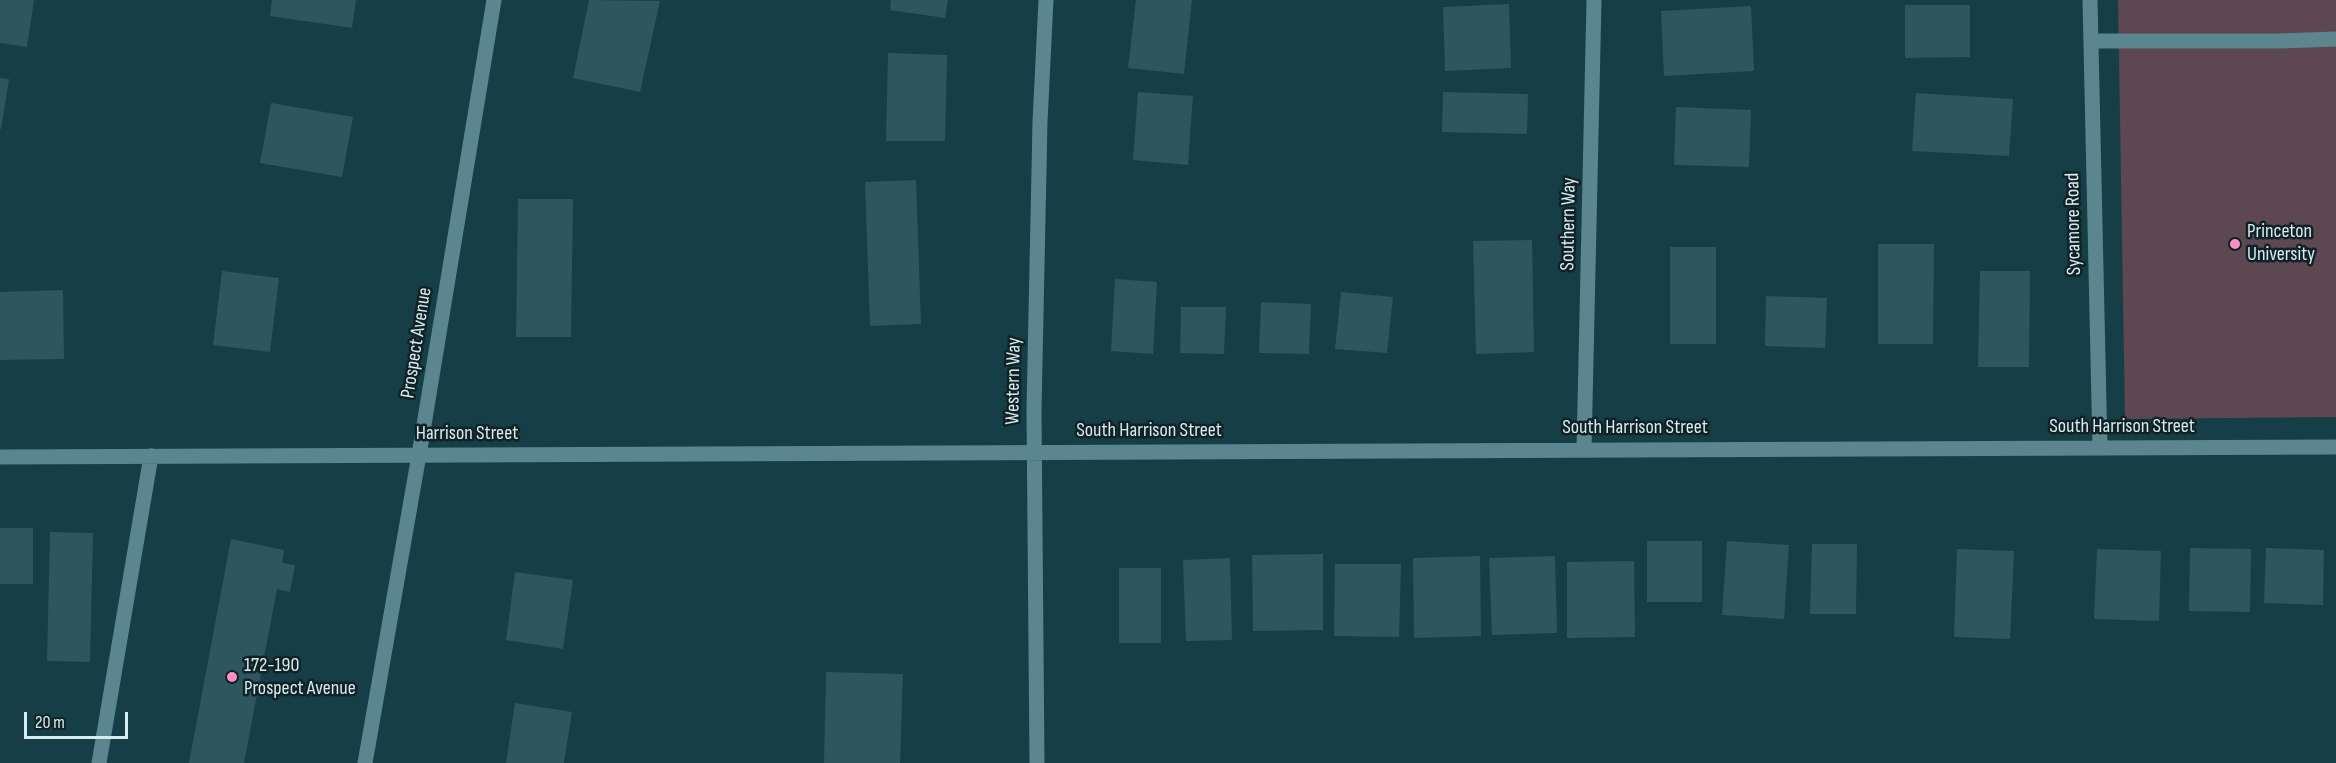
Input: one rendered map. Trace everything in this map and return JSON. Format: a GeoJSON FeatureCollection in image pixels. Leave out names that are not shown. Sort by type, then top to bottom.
{"type":"FeatureCollection","features":[{"type":"Feature","properties":{"kind":"street","name":"Prospect Avenue"},"geometry":{"type":"LineString","coordinates":[[364,763],[420,455],[494,0]]}},
{"type":"Feature","properties":{"kind":"street","name":"Western Way"},"geometry":{"type":"LineString","coordinates":[[1036,763],[1035,452],[1040,133],[1046,0]]}},
{"type":"Feature","properties":{"kind":"street","name":"Southern Way"},"geometry":{"type":"LineString","coordinates":[[1584,449],[1594,0]]}},
{"type":"Feature","properties":{"kind":"street","name":"Sycamore Road"},"geometry":{"type":"LineString","coordinates":[[2090,0],[2100,448]]}},
{"type":"Feature","properties":{"kind":"street"},"geometry":{"type":"LineString","coordinates":[[2091,41],[2336,39]]}},
{"type":"Feature","properties":{"kind":"street","name":"South Harrison Street"},"geometry":{"type":"LineString","coordinates":[[935,452],[2336,447]]}},
{"type":"Feature","properties":{"kind":"street","name":"Harrison Street"},"geometry":{"type":"LineString","coordinates":[[0,457],[935,452]]}},
{"type":"Feature","properties":{"kind":"street"},"geometry":{"type":"LineString","coordinates":[[99,763],[151,456]]}},
{"type":"Feature","properties":{"kind":"shaded area","name":"Princeton University"},"geometry":{"type":"Polygon","coordinates":[[[2118,0],[2336,0],[2336,417],[2125,419],[2118,0]]]}},
{"type":"Feature","properties":{"kind":"building"},"geometry":{"type":"Polygon","coordinates":[[[0,0],[34,0],[27,47],[0,43],[0,0]]]}},
{"type":"Feature","properties":{"kind":"building"},"geometry":{"type":"Polygon","coordinates":[[[272,0],[356,0],[352,28],[270,16],[272,0]]]}},
{"type":"Feature","properties":{"kind":"building"},"geometry":{"type":"Polygon","coordinates":[[[589,0],[660,1],[640,92],[573,78],[589,0]]]}},
{"type":"Feature","properties":{"kind":"building"},"geometry":{"type":"Polygon","coordinates":[[[891,0],[948,0],[945,18],[890,10],[891,0]]]}},
{"type":"Feature","properties":{"kind":"building"},"geometry":{"type":"Polygon","coordinates":[[[1136,0],[1192,0],[1184,74],[1128,68],[1136,0]]]}},
{"type":"Feature","properties":{"kind":"building"},"geometry":{"type":"Polygon","coordinates":[[[1509,4],[1511,68],[1445,71],[1443,7],[1509,4]]]}},
{"type":"Feature","properties":{"kind":"building"},"geometry":{"type":"Polygon","coordinates":[[[1905,5],[1970,5],[1970,57],[1905,58],[1905,5]]]}},
{"type":"Feature","properties":{"kind":"building"},"geometry":{"type":"Polygon","coordinates":[[[1751,6],[1754,71],[1664,76],[1661,11],[1751,6]]]}},
{"type":"Feature","properties":{"kind":"building"},"geometry":{"type":"Polygon","coordinates":[[[888,53],[947,55],[945,141],[886,141],[888,53]]]}},
{"type":"Feature","properties":{"kind":"building"},"geometry":{"type":"Polygon","coordinates":[[[0,78],[9,79],[1,129],[0,129],[0,78]]]}},
{"type":"Feature","properties":{"kind":"building"},"geometry":{"type":"Polygon","coordinates":[[[1138,92],[1193,96],[1188,165],[1133,160],[1138,92]]]}},
{"type":"Feature","properties":{"kind":"building"},"geometry":{"type":"Polygon","coordinates":[[[1443,92],[1528,94],[1527,134],[1442,132],[1443,92]]]}},
{"type":"Feature","properties":{"kind":"building"},"geometry":{"type":"Polygon","coordinates":[[[1916,93],[2013,99],[2009,156],[1912,151],[1916,93]]]}},
{"type":"Feature","properties":{"kind":"building"},"geometry":{"type":"Polygon","coordinates":[[[271,103],[353,117],[342,177],[260,163],[271,103]]]}},
{"type":"Feature","properties":{"kind":"building"},"geometry":{"type":"Polygon","coordinates":[[[1676,107],[1751,110],[1749,167],[1674,165],[1676,107]]]}},
{"type":"Feature","properties":{"kind":"building"},"geometry":{"type":"Polygon","coordinates":[[[916,180],[921,324],[870,326],[865,182],[916,180]]]}},
{"type":"Feature","properties":{"kind":"building"},"geometry":{"type":"Polygon","coordinates":[[[518,199],[573,199],[571,337],[516,337],[518,199]]]}},
{"type":"Feature","properties":{"kind":"building"},"geometry":{"type":"Polygon","coordinates":[[[1532,240],[1534,352],[1476,354],[1473,241],[1532,240]]]}},
{"type":"Feature","properties":{"kind":"building"},"geometry":{"type":"Polygon","coordinates":[[[1878,244],[1934,244],[1933,344],[1878,344],[1878,244]]]}},
{"type":"Feature","properties":{"kind":"building"},"geometry":{"type":"Polygon","coordinates":[[[1670,247],[1716,247],[1716,344],[1670,344],[1670,247]]]}},
{"type":"Feature","properties":{"kind":"building"},"geometry":{"type":"Polygon","coordinates":[[[222,271],[279,278],[270,352],[213,345],[222,271]]]}},
{"type":"Feature","properties":{"kind":"building"},"geometry":{"type":"Polygon","coordinates":[[[1980,271],[2030,271],[2029,367],[1978,367],[1980,271]]]}},
{"type":"Feature","properties":{"kind":"building"},"geometry":{"type":"Polygon","coordinates":[[[1115,279],[1157,282],[1153,354],[1111,351],[1115,279]]]}},
{"type":"Feature","properties":{"kind":"building"},"geometry":{"type":"Polygon","coordinates":[[[63,290],[64,359],[0,360],[0,292],[63,290]]]}},
{"type":"Feature","properties":{"kind":"building"},"geometry":{"type":"Polygon","coordinates":[[[1341,292],[1393,297],[1387,353],[1335,349],[1341,292]]]}},
{"type":"Feature","properties":{"kind":"building"},"geometry":{"type":"Polygon","coordinates":[[[1766,296],[1827,298],[1825,348],[1765,346],[1766,296]]]}},
{"type":"Feature","properties":{"kind":"building"},"geometry":{"type":"Polygon","coordinates":[[[1261,302],[1311,304],[1309,354],[1259,353],[1261,302]]]}},
{"type":"Feature","properties":{"kind":"building"},"geometry":{"type":"Polygon","coordinates":[[[1181,307],[1226,307],[1224,354],[1180,353],[1181,307]]]}},
{"type":"Feature","properties":{"kind":"building"},"geometry":{"type":"Polygon","coordinates":[[[0,528],[33,528],[33,584],[0,584],[0,528]]]}},
{"type":"Feature","properties":{"kind":"building"},"geometry":{"type":"Polygon","coordinates":[[[50,532],[93,533],[90,662],[47,661],[50,532]]]}},
{"type":"Feature","properties":{"kind":"building","name":"172-190 Prospect Avenue"},"geometry":{"type":"Polygon","coordinates":[[[231,539],[284,550],[282,563],[295,565],[290,592],[277,589],[244,763],[189,763],[231,539]]]}},
{"type":"Feature","properties":{"kind":"building"},"geometry":{"type":"Polygon","coordinates":[[[1647,541],[1702,541],[1702,602],[1647,602],[1647,541]]]}},
{"type":"Feature","properties":{"kind":"building"},"geometry":{"type":"Polygon","coordinates":[[[1727,541],[1789,545],[1784,619],[1722,615],[1727,541]]]}},
{"type":"Feature","properties":{"kind":"building"},"geometry":{"type":"Polygon","coordinates":[[[1812,544],[1857,544],[1856,614],[1810,614],[1812,544]]]}},
{"type":"Feature","properties":{"kind":"building"},"geometry":{"type":"Polygon","coordinates":[[[2190,548],[2251,549],[2250,612],[2189,611],[2190,548]]]}},
{"type":"Feature","properties":{"kind":"building"},"geometry":{"type":"Polygon","coordinates":[[[2266,548],[2324,550],[2323,605],[2264,603],[2266,548]]]}},
{"type":"Feature","properties":{"kind":"building"},"geometry":{"type":"Polygon","coordinates":[[[1957,549],[2014,551],[2010,639],[1954,637],[1957,549]]]}},
{"type":"Feature","properties":{"kind":"building"},"geometry":{"type":"Polygon","coordinates":[[[2097,549],[2161,551],[2159,621],[2094,619],[2097,549]]]}},
{"type":"Feature","properties":{"kind":"building"},"geometry":{"type":"Polygon","coordinates":[[[1323,554],[1323,630],[1253,631],[1252,555],[1323,554]]]}},
{"type":"Feature","properties":{"kind":"building"},"geometry":{"type":"Polygon","coordinates":[[[1480,556],[1481,636],[1414,638],[1413,558],[1480,556]]]}},
{"type":"Feature","properties":{"kind":"building"},"geometry":{"type":"Polygon","coordinates":[[[1555,556],[1557,633],[1492,635],[1489,558],[1555,556]]]}},
{"type":"Feature","properties":{"kind":"building"},"geometry":{"type":"Polygon","coordinates":[[[1230,558],[1232,640],[1186,641],[1183,560],[1230,558]]]}},
{"type":"Feature","properties":{"kind":"building"},"geometry":{"type":"Polygon","coordinates":[[[1634,561],[1635,637],[1567,638],[1567,562],[1634,561]]]}},
{"type":"Feature","properties":{"kind":"building"},"geometry":{"type":"Polygon","coordinates":[[[1335,564],[1401,564],[1399,637],[1334,636],[1335,564]]]}},
{"type":"Feature","properties":{"kind":"building"},"geometry":{"type":"Polygon","coordinates":[[[1119,568],[1161,568],[1161,643],[1119,643],[1119,568]]]}},
{"type":"Feature","properties":{"kind":"building"},"geometry":{"type":"Polygon","coordinates":[[[515,572],[573,580],[563,649],[506,640],[515,572]]]}},
{"type":"Feature","properties":{"kind":"building"},"geometry":{"type":"Polygon","coordinates":[[[826,672],[903,674],[900,763],[824,763],[826,672]]]}},
{"type":"Feature","properties":{"kind":"building"},"geometry":{"type":"Polygon","coordinates":[[[515,703],[572,712],[564,763],[506,763],[515,703]]]}},
{"type":"Feature","properties":{"kind":"place","name":"Princeton University"},"geometry":{"type":"Point","coordinates":[2235,244]}},
{"type":"Feature","properties":{"kind":"place","name":"172-190 Prospect Avenue"},"geometry":{"type":"Point","coordinates":[232,677]}}]}
